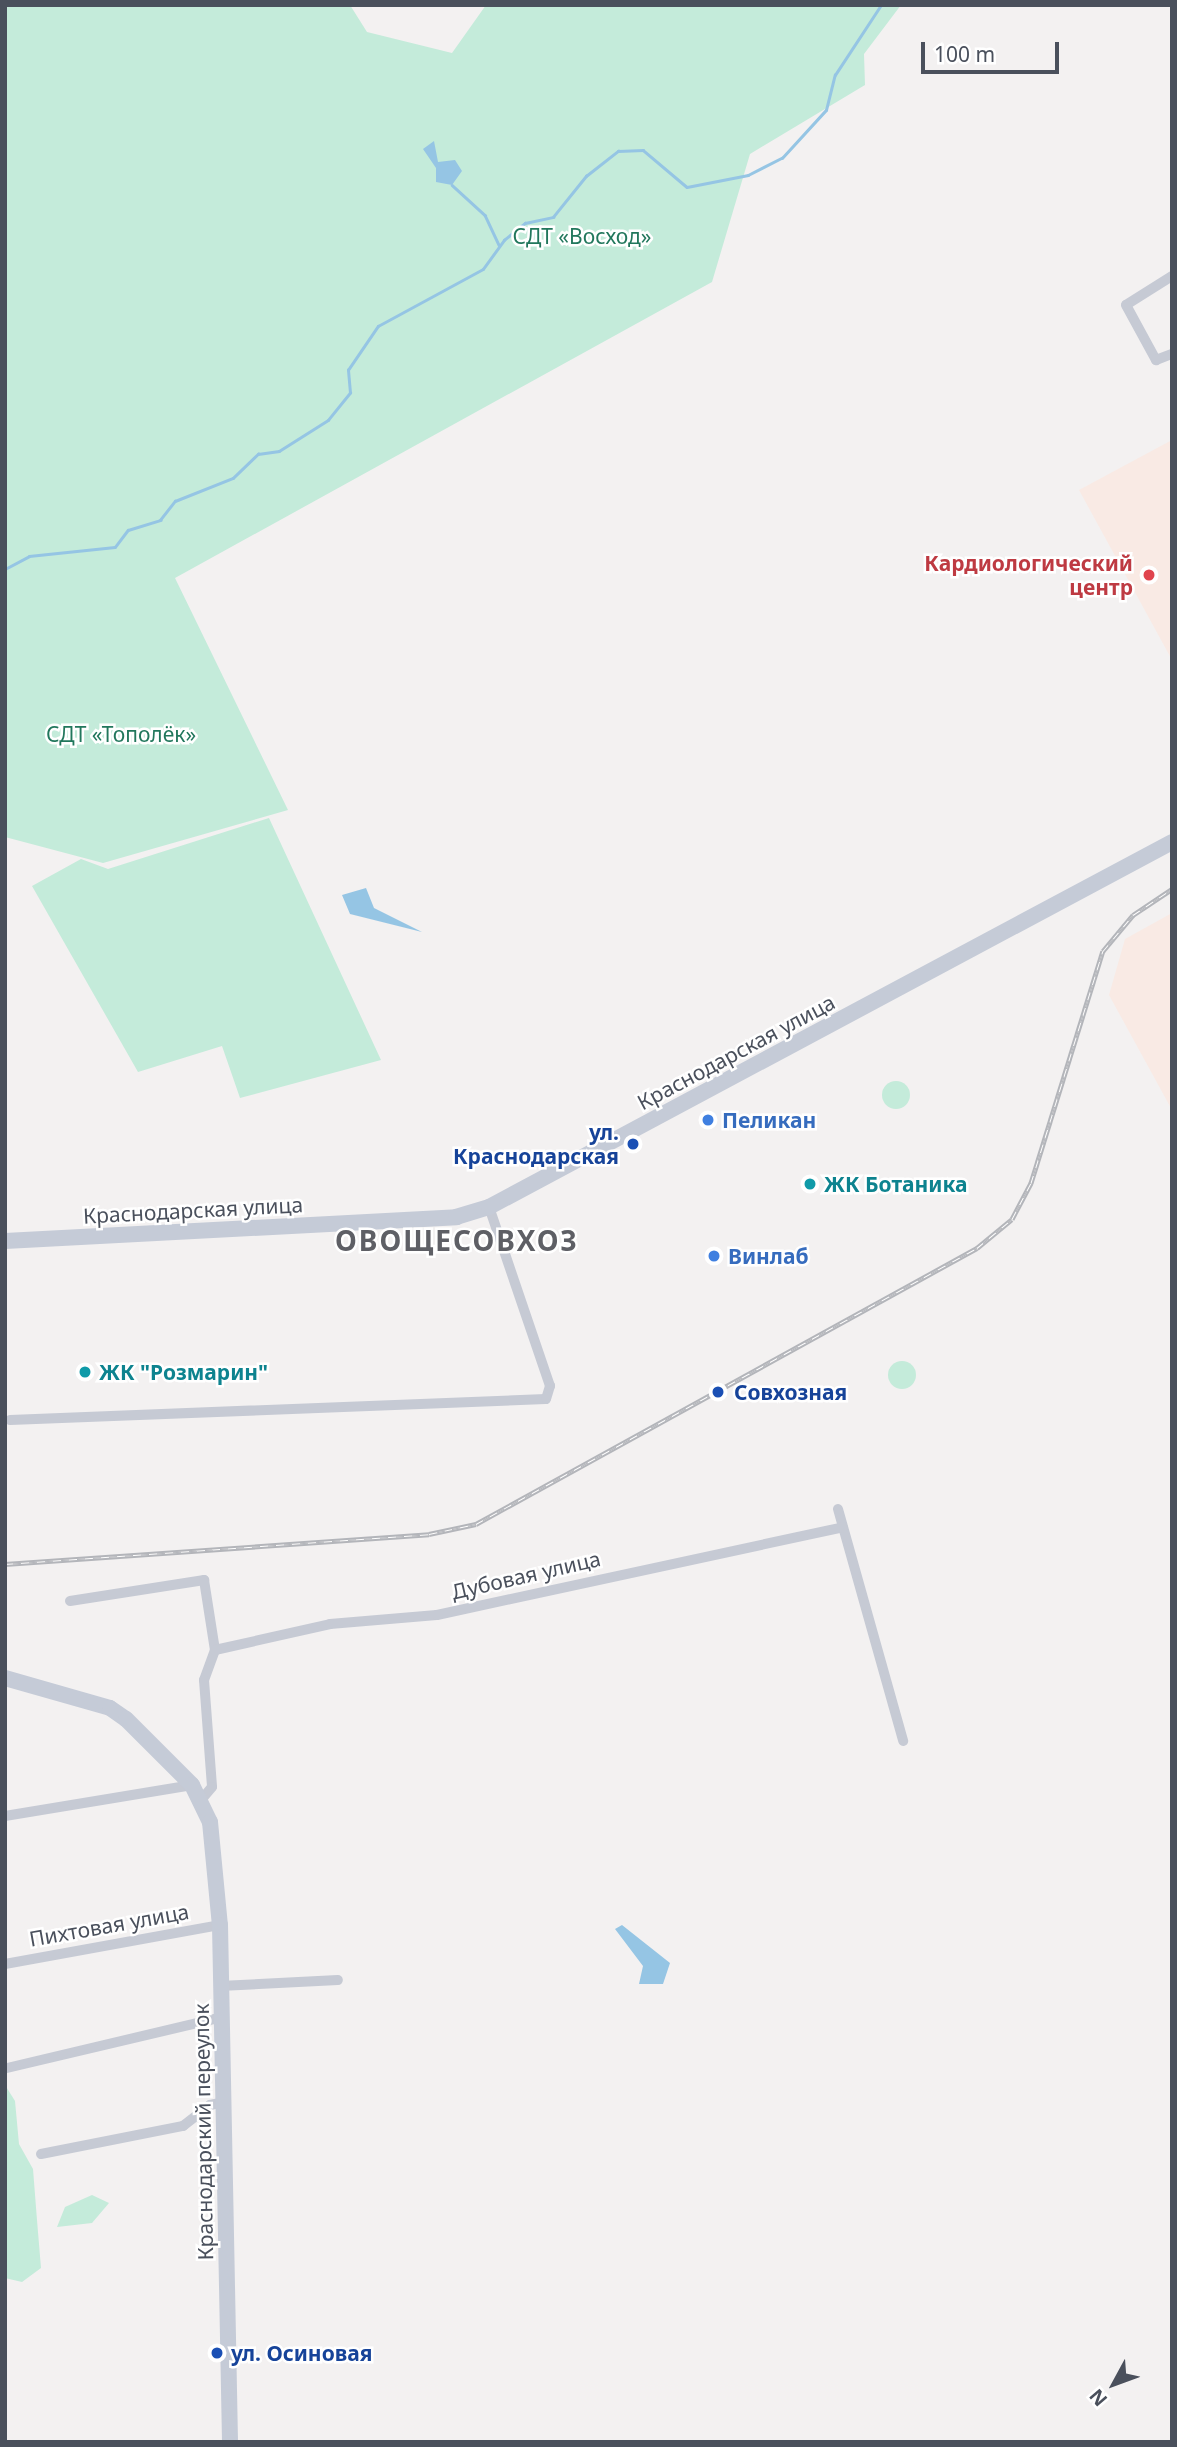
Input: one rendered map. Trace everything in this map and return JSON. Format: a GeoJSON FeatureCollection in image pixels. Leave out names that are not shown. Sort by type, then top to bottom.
{"type":"FeatureCollection","features":[{"type":"Feature","properties":{"kind":"main road","name":"Краснодарская улица"},"geometry":{"type":"LineString","coordinates":[[5,1241],[456,1217],[489,1207],[1172,842]]}},
{"type":"Feature","properties":{"kind":"main road","name":"Краснодарский переулок"},"geometry":{"type":"LineString","coordinates":[[5,1678],[110,1708],[192,1785],[210,1822],[220,1925],[230,2442]]}},
{"type":"Feature","properties":{"kind":"street"},"geometry":{"type":"LineString","coordinates":[[1172,276],[1126,305],[1160,361],[1172,354]]}},
{"type":"Feature","properties":{"kind":"street"},"geometry":{"type":"LineString","coordinates":[[10,1420],[546,1399],[550,1386],[489,1207]]}},
{"type":"Feature","properties":{"kind":"street"},"geometry":{"type":"LineString","coordinates":[[838,1509],[903,1741]]}},
{"type":"Feature","properties":{"kind":"street","name":"Дубовая улица"},"geometry":{"type":"LineString","coordinates":[[215,1650],[330,1624],[437,1615],[843,1527]]}},
{"type":"Feature","properties":{"kind":"street"},"geometry":{"type":"LineString","coordinates":[[70,1601],[204,1580],[215,1650],[204,1680],[212,1787],[201,1800]]}},
{"type":"Feature","properties":{"kind":"street"},"geometry":{"type":"LineString","coordinates":[[5,1816],[192,1785]]}},
{"type":"Feature","properties":{"kind":"street","name":"Пихтовая улица"},"geometry":{"type":"LineString","coordinates":[[5,1964],[220,1925]]}},
{"type":"Feature","properties":{"kind":"street"},"geometry":{"type":"LineString","coordinates":[[220,1986],[338,1980]]}},
{"type":"Feature","properties":{"kind":"street"},"geometry":{"type":"LineString","coordinates":[[7,2068],[222,2017]]}},
{"type":"Feature","properties":{"kind":"street"},"geometry":{"type":"LineString","coordinates":[[41,2154],[183,2126],[224,2102]]}},
{"type":"Feature","properties":{"kind":"shaded area","name":"Кардиологический центр"},"geometry":{"type":"Polygon","coordinates":[[[1172,440],[1172,660],[1079,490],[1172,440]]]}},
{"type":"Feature","properties":{"kind":"shaded area"},"geometry":{"type":"Polygon","coordinates":[[[1172,913],[1172,1110],[1109,995],[1125,939],[1172,913]]]}},
{"type":"Feature","properties":{"kind":"green space"},"geometry":{"type":"Polygon","coordinates":[[[5,5],[350,5],[367,32],[452,53],[486,5],[901,5],[864,54],[865,85],[750,154],[712,282],[175,578],[288,810],[103,863],[5,837],[5,5]]]}},
{"type":"Feature","properties":{"kind":"green space"},"geometry":{"type":"Polygon","coordinates":[[[269,818],[381,1060],[240,1098],[222,1046],[138,1072],[32,886],[81,859],[108,869],[269,818]]]}},
{"type":"Feature","properties":{"kind":"green space"},"geometry":{"type":"Polygon","coordinates":[[[896,1081],[906,1085],[910,1095],[906,1105],[896,1109],[886,1105],[882,1095],[886,1085],[896,1081]]]}},
{"type":"Feature","properties":{"kind":"green space"},"geometry":{"type":"Polygon","coordinates":[[[902,1361],[912,1365],[916,1375],[912,1385],[902,1389],[892,1385],[888,1375],[892,1365],[902,1361]]]}},
{"type":"Feature","properties":{"kind":"green space"},"geometry":{"type":"Polygon","coordinates":[[[5,2085],[15,2101],[19,2144],[33,2169],[41,2268],[22,2282],[5,2278],[5,2085]]]}},
{"type":"Feature","properties":{"kind":"green space"},"geometry":{"type":"Polygon","coordinates":[[[92,2195],[109,2203],[92,2223],[57,2227],[65,2207],[92,2195]]]}},
{"type":"Feature","properties":{"kind":"water"},"geometry":{"type":"Polygon","coordinates":[[[434,141],[438,162],[455,160],[462,171],[452,185],[436,182],[436,168],[423,149],[434,141]]]}},
{"type":"Feature","properties":{"kind":"water"},"geometry":{"type":"Polygon","coordinates":[[[366,888],[374,908],[422,932],[350,914],[342,895],[366,888]]]}},
{"type":"Feature","properties":{"kind":"water"},"geometry":{"type":"Polygon","coordinates":[[[622,1925],[670,1963],[663,1984],[639,1984],[643,1966],[615,1929],[622,1925]]]}},
{"type":"Feature","properties":{"kind":"waterway"},"geometry":{"type":"LineString","coordinates":[[5,569],[29,556],[115,547],[128,530],[160,520],[175,501],[233,478],[258,454],[279,451],[328,420],[350,393],[348,370],[378,326],[483,269],[504,240],[525,223],[553,217],[586,176],[618,151],[643,150],[687,187],[748,175],[782,158],[826,110],[835,75],[881,5]]}},
{"type":"Feature","properties":{"kind":"waterway"},"geometry":{"type":"LineString","coordinates":[[452,185],[485,215],[499,245]]}},
{"type":"Feature","properties":{"kind":"railway"},"geometry":{"type":"LineString","coordinates":[[5,1564],[429,1534],[476,1524],[977,1248],[1012,1219],[1031,1183],[1103,951],[1133,915],[1172,889]]}},
{"type":"Feature","properties":{"kind":"place","name":"Кардиологический центр"},"geometry":{"type":"Point","coordinates":[1149,575]}},
{"type":"Feature","properties":{"kind":"place","name":"Пеликан"},"geometry":{"type":"Point","coordinates":[708,1120]}},
{"type":"Feature","properties":{"kind":"place","name":"ул. Краснодарская"},"geometry":{"type":"Point","coordinates":[633,1144]}},
{"type":"Feature","properties":{"kind":"place","name":"ЖК Ботаника"},"geometry":{"type":"Point","coordinates":[810,1184]}},
{"type":"Feature","properties":{"kind":"place","name":"Винлаб"},"geometry":{"type":"Point","coordinates":[714,1256]}},
{"type":"Feature","properties":{"kind":"place","name":"ЖК \"Розмарин\""},"geometry":{"type":"Point","coordinates":[85,1372]}},
{"type":"Feature","properties":{"kind":"place","name":"Совхозная"},"geometry":{"type":"Point","coordinates":[718,1392]}},
{"type":"Feature","properties":{"kind":"place","name":"ул. Осиновая"},"geometry":{"type":"Point","coordinates":[217,2353]}},
{"type":"Feature","properties":{"kind":"district","name":"ОВОЩЕСОВХОЗ"},"geometry":{"type":"Point","coordinates":[457,1240]}},
{"type":"Feature","properties":{"kind":"park label","name":"СДТ «Восход»"},"geometry":{"type":"Point","coordinates":[582,236]}},
{"type":"Feature","properties":{"kind":"park label","name":"СДТ «Тополёк»"},"geometry":{"type":"Point","coordinates":[121,734]}}]}
